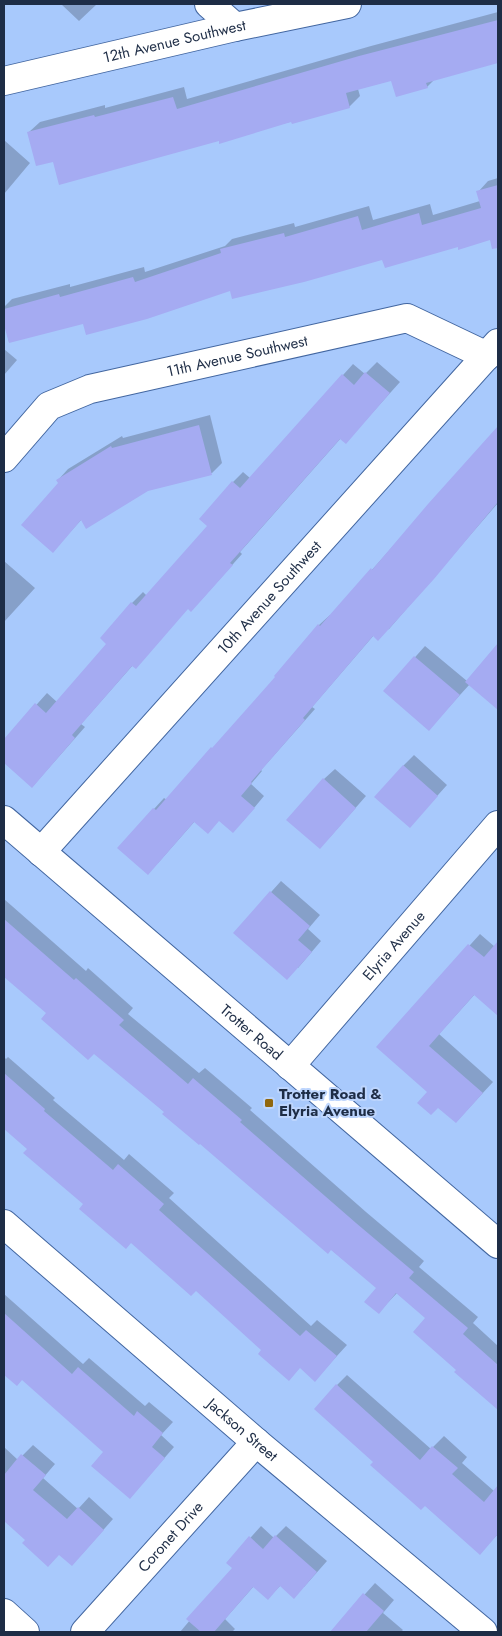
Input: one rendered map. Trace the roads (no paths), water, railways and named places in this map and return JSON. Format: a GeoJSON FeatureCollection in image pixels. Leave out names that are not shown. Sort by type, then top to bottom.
{"type":"FeatureCollection","features":[{"type":"Feature","properties":{"kind":"street"},"geometry":{"type":"LineString","coordinates":[[209,4],[235,27]]}},
{"type":"Feature","properties":{"kind":"street","name":"12th Avenue Southwest"},"geometry":{"type":"LineString","coordinates":[[4,81],[235,27],[347,4]]}},
{"type":"Feature","properties":{"kind":"street","name":"11th Avenue Southwest"},"geometry":{"type":"LineString","coordinates":[[4,458],[49,406],[90,389],[407,318],[493,349]]}},
{"type":"Feature","properties":{"kind":"street","name":"10th Avenue Southwest"},"geometry":{"type":"LineString","coordinates":[[41,852],[493,349]]}},
{"type":"Feature","properties":{"kind":"street","name":"Trotter Road"},"geometry":{"type":"LineString","coordinates":[[4,820],[498,1244]]}},
{"type":"Feature","properties":{"kind":"street","name":"Elyria Avenue"},"geometry":{"type":"LineString","coordinates":[[290,1066],[498,825]]}},
{"type":"Feature","properties":{"kind":"street","name":"Jackson Street"},"geometry":{"type":"LineString","coordinates":[[4,1224],[256,1442],[484,1632]]}},
{"type":"Feature","properties":{"kind":"street","name":"Coronet Drive"},"geometry":{"type":"LineString","coordinates":[[85,1632],[256,1442]]}},
{"type":"Feature","properties":{"kind":"street"},"geometry":{"type":"LineString","coordinates":[[4,1614],[25,1632]]}},
{"type":"Feature","properties":{"kind":"place","name":"Trotter Road & Elyria Avenue"},"geometry":{"type":"Point","coordinates":[269,1103]}}]}
